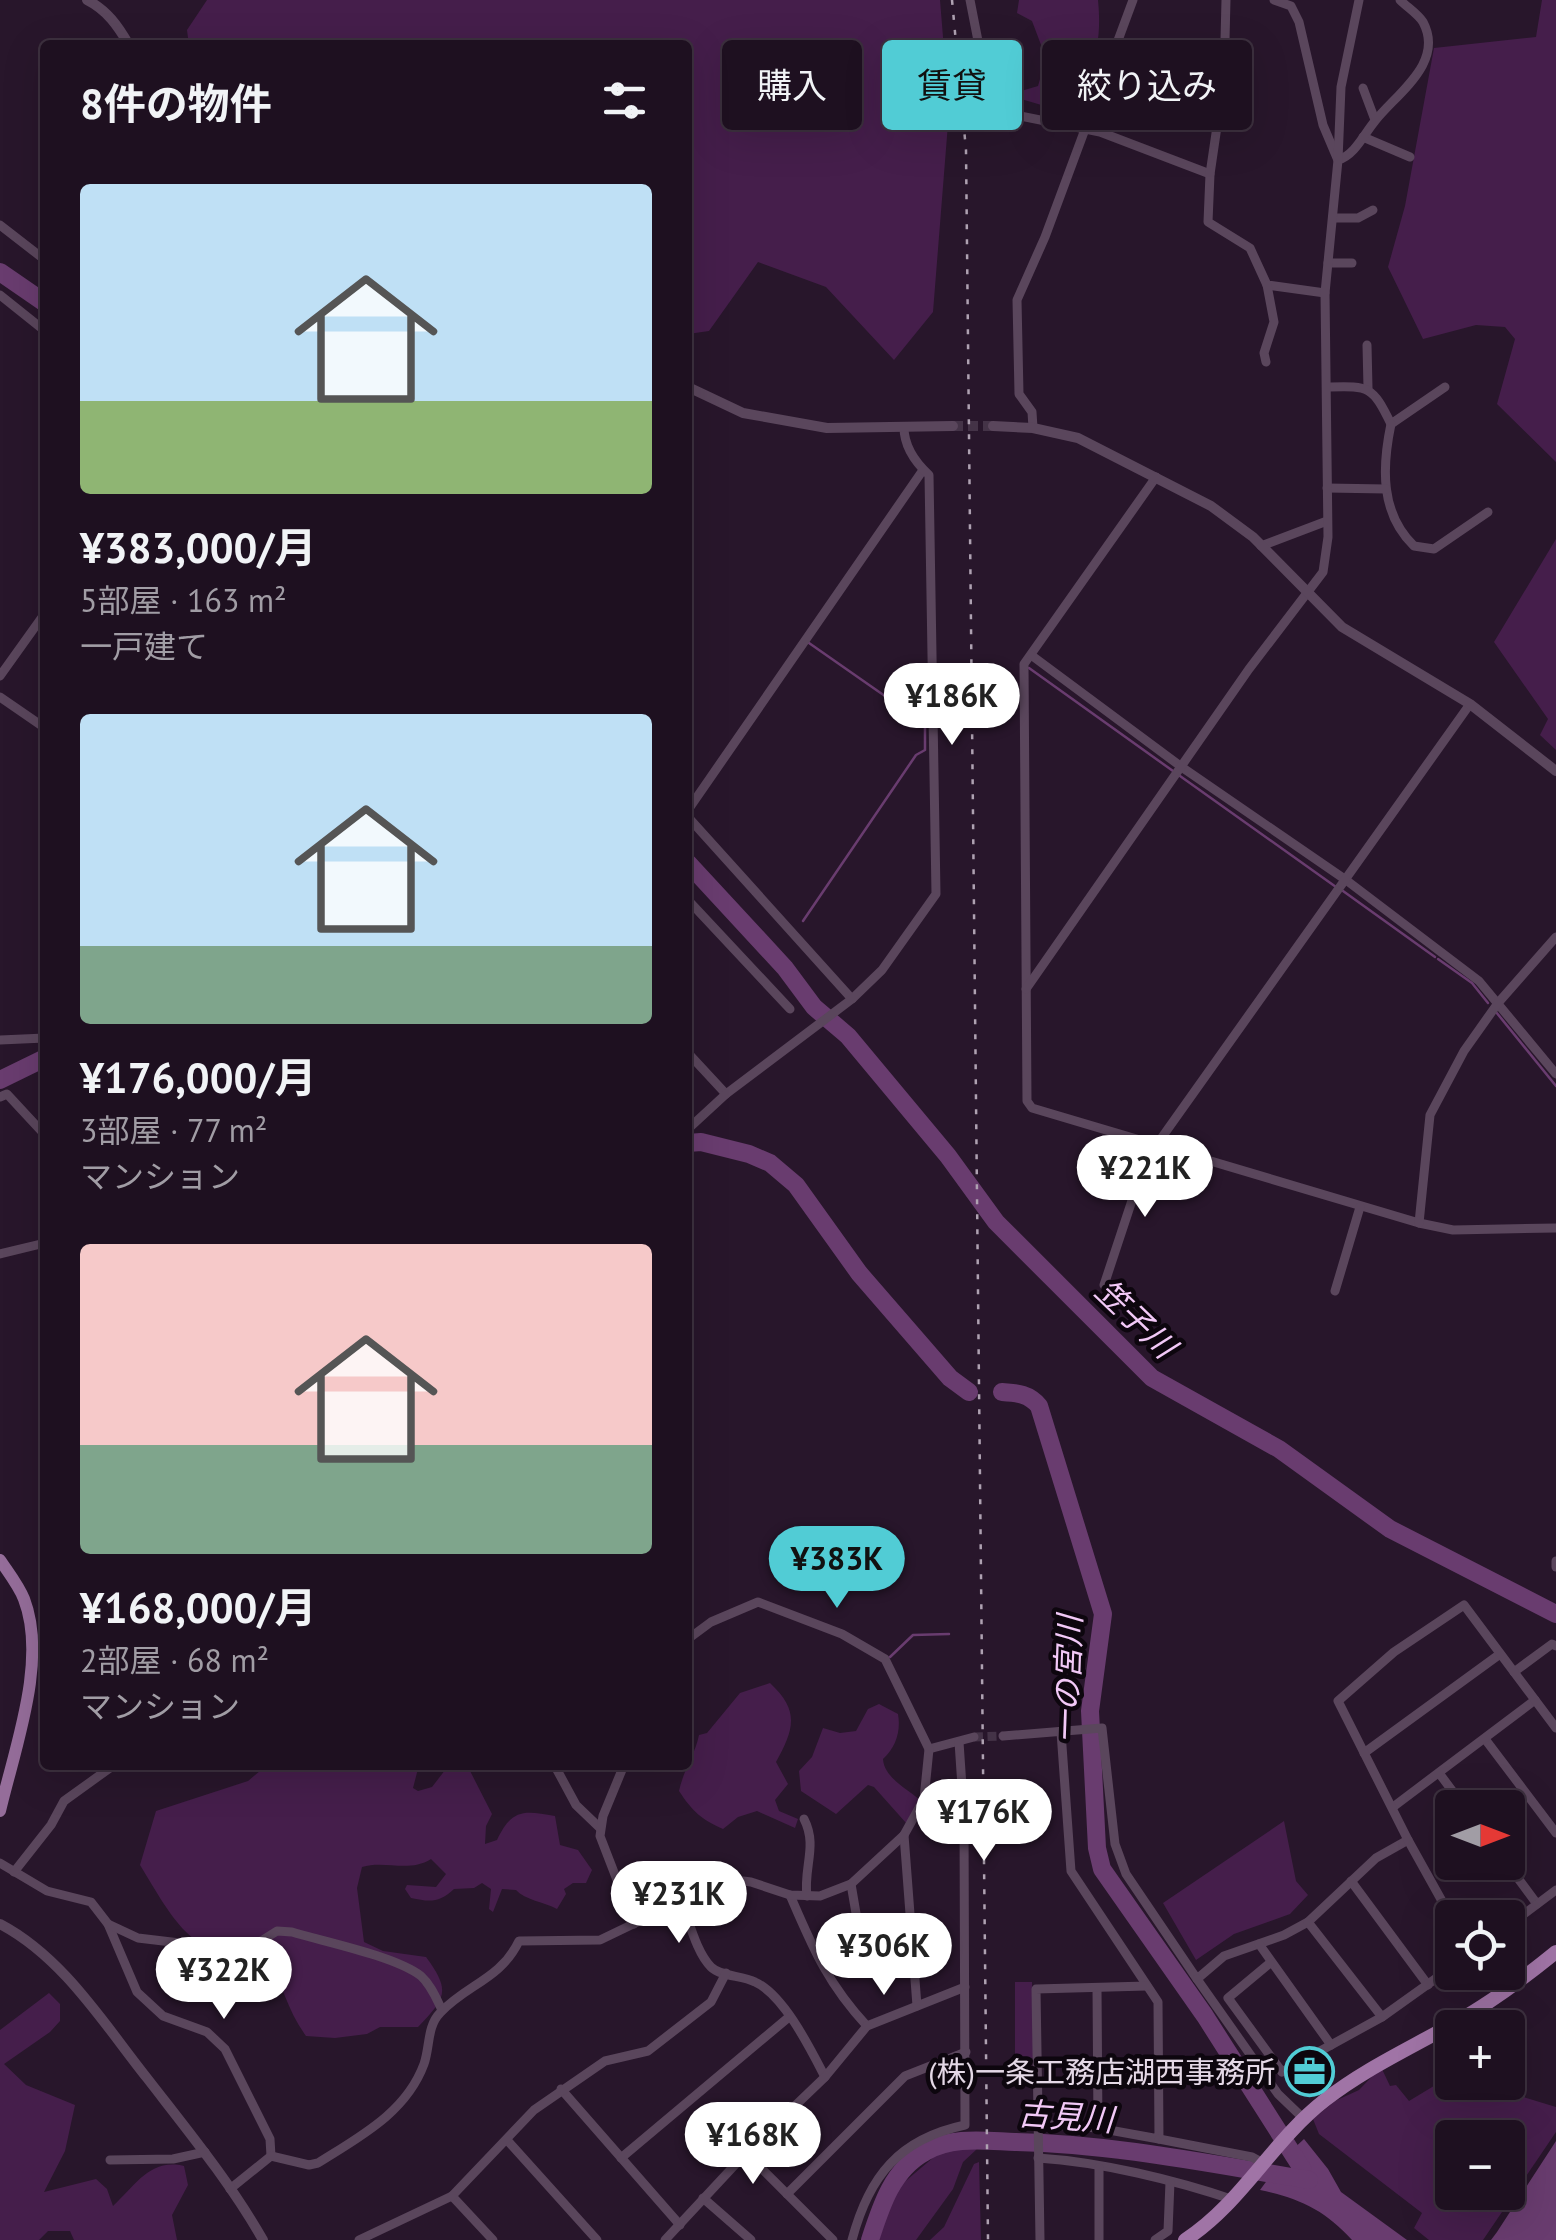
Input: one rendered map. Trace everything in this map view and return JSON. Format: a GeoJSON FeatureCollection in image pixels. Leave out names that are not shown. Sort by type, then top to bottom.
{"type":"FeatureCollection","features":[{"type":"Feature","properties":{"kind":"highway"},"geometry":{"type":"LineString","coordinates":[[1525,1977],[1556,1952]]}},
{"type":"Feature","properties":{"kind":"highway"},"geometry":{"type":"LineString","coordinates":[[1185,2240],[1209,2232],[1279,2148],[1297,2116],[1378,2062],[1509,1990]]}},
{"type":"Feature","properties":{"kind":"main road"},"geometry":{"type":"LineString","coordinates":[[0,1560],[24,1598],[33,1640],[29,1688],[0,1812]]}},
{"type":"Feature","properties":{"kind":"street"},"geometry":{"type":"LineString","coordinates":[[87,0],[116,23],[126,40]]}},
{"type":"Feature","properties":{"kind":"street"},"geometry":{"type":"LineString","coordinates":[[970,0],[979,40]]}},
{"type":"Feature","properties":{"kind":"street"},"geometry":{"type":"LineString","coordinates":[[1118,40],[1133,0]]}},
{"type":"Feature","properties":{"kind":"street"},"geometry":{"type":"LineString","coordinates":[[1226,0],[1224,79],[1210,174],[1208,222],[1250,248],[1266,285],[1274,322],[1264,353],[1266,362]]}},
{"type":"Feature","properties":{"kind":"street"},"geometry":{"type":"LineString","coordinates":[[1274,0],[1290,3],[1299,22],[1323,125],[1338,160]]}},
{"type":"Feature","properties":{"kind":"street"},"geometry":{"type":"LineString","coordinates":[[1024,991],[1249,669],[1324,572],[1328,521],[1325,292],[1342,74],[1359,0]]}},
{"type":"Feature","properties":{"kind":"street"},"geometry":{"type":"LineString","coordinates":[[1338,160],[1347,158],[1416,78],[1426,56],[1422,20],[1400,0]]}},
{"type":"Feature","properties":{"kind":"street"},"geometry":{"type":"LineString","coordinates":[[1364,88],[1376,120]]}},
{"type":"Feature","properties":{"kind":"street"},"geometry":{"type":"LineString","coordinates":[[1033,428],[1032,412],[1019,394],[1018,300],[1083,130]]}},
{"type":"Feature","properties":{"kind":"street"},"geometry":{"type":"LineString","coordinates":[[1090,130],[1210,174]]}},
{"type":"Feature","properties":{"kind":"street"},"geometry":{"type":"LineString","coordinates":[[1363,136],[1410,157]]}},
{"type":"Feature","properties":{"kind":"street"},"geometry":{"type":"LineString","coordinates":[[1333,218],[1358,218],[1373,210]]}},
{"type":"Feature","properties":{"kind":"street"},"geometry":{"type":"LineString","coordinates":[[0,225],[40,256]]}},
{"type":"Feature","properties":{"kind":"street"},"geometry":{"type":"LineString","coordinates":[[1328,263],[1352,263]]}},
{"type":"Feature","properties":{"kind":"street"},"geometry":{"type":"LineString","coordinates":[[1266,285],[1325,292]]}},
{"type":"Feature","properties":{"kind":"street"},"geometry":{"type":"LineString","coordinates":[[0,295],[40,326]]}},
{"type":"Feature","properties":{"kind":"street"},"geometry":{"type":"LineString","coordinates":[[1367,345],[1368,388]]}},
{"type":"Feature","properties":{"kind":"street"},"geometry":{"type":"LineString","coordinates":[[1327,387],[1368,388],[1377,395],[1390,424],[1385,452],[1386,489],[1403,536],[1414,546],[1428,551],[1488,512]]}},
{"type":"Feature","properties":{"kind":"street"},"geometry":{"type":"LineString","coordinates":[[1390,424],[1444,387]]}},
{"type":"Feature","properties":{"kind":"street"},"geometry":{"type":"LineString","coordinates":[[692,389],[743,412],[826,428],[953,426]]}},
{"type":"Feature","properties":{"kind":"street"},"geometry":{"type":"LineString","coordinates":[[993,426],[1033,428],[1078,438],[1211,506],[1261,546],[1342,627],[1470,704],[1556,771]]}},
{"type":"Feature","properties":{"kind":"street"},"geometry":{"type":"LineString","coordinates":[[692,1125],[726,1094],[852,999],[882,970],[936,894],[928,476],[910,452],[904,427]]}},
{"type":"Feature","properties":{"kind":"street"},"geometry":{"type":"LineString","coordinates":[[692,808],[923,470]]}},
{"type":"Feature","properties":{"kind":"street"},"geometry":{"type":"LineString","coordinates":[[1156,477],[1024,664],[1026,1101],[1032,1108],[1419,1223],[1453,1230],[1556,1228]]}},
{"type":"Feature","properties":{"kind":"street"},"geometry":{"type":"LineString","coordinates":[[1327,488],[1386,489]]}},
{"type":"Feature","properties":{"kind":"street"},"geometry":{"type":"LineString","coordinates":[[1261,546],[1328,521]]}},
{"type":"Feature","properties":{"kind":"street"},"geometry":{"type":"LineString","coordinates":[[0,676],[40,621]]}},
{"type":"Feature","properties":{"kind":"street"},"geometry":{"type":"LineString","coordinates":[[1031,655],[1479,980],[1556,1074]]}},
{"type":"Feature","properties":{"kind":"street"},"geometry":{"type":"LineString","coordinates":[[0,697],[40,725]]}},
{"type":"Feature","properties":{"kind":"street"},"geometry":{"type":"LineString","coordinates":[[1151,1143],[1160,1140],[1470,704]]}},
{"type":"Feature","properties":{"kind":"street"},"geometry":{"type":"LineString","coordinates":[[692,819],[852,999]]}},
{"type":"Feature","properties":{"kind":"street"},"geometry":{"type":"LineString","coordinates":[[692,904],[790,1009]]}},
{"type":"Feature","properties":{"kind":"street"},"geometry":{"type":"LineString","coordinates":[[1419,1223],[1430,1115],[1464,1051],[1498,1003],[1556,937]]}},
{"type":"Feature","properties":{"kind":"street"},"geometry":{"type":"LineString","coordinates":[[0,1040],[40,1038]]}},
{"type":"Feature","properties":{"kind":"street"},"geometry":{"type":"LineString","coordinates":[[692,1057],[726,1094]]}},
{"type":"Feature","properties":{"kind":"street"},"geometry":{"type":"LineString","coordinates":[[0,1097],[7,1094],[40,1129]]}},
{"type":"Feature","properties":{"kind":"street"},"geometry":{"type":"LineString","coordinates":[[1104,1286],[1151,1143]]}},
{"type":"Feature","properties":{"kind":"street"},"geometry":{"type":"LineString","coordinates":[[1335,1291],[1360,1206]]}},
{"type":"Feature","properties":{"kind":"street"},"geometry":{"type":"LineString","coordinates":[[0,1254],[40,1244]]}},
{"type":"Feature","properties":{"kind":"street"},"geometry":{"type":"LineString","coordinates":[[272,2156],[309,2165],[318,2163],[389,2115],[424,2066],[432,2022],[442,2010],[501,1969],[519,1941],[600,1940],[711,1882],[727,1879],[751,1882],[790,1896],[820,1896],[851,1884],[904,1835],[924,1800],[929,1749],[885,1660],[853,1639],[758,1602],[711,1622],[692,1636]]}},
{"type":"Feature","properties":{"kind":"street"},"geometry":{"type":"LineString","coordinates":[[1441,1900],[1338,1701],[1394,1652],[1464,1605],[1556,1728]]}},
{"type":"Feature","properties":{"kind":"street"},"geometry":{"type":"LineString","coordinates":[[1514,1672],[1552,1644],[1556,1646]]}},
{"type":"Feature","properties":{"kind":"street"},"geometry":{"type":"LineString","coordinates":[[1364,1754],[1500,1654]]}},
{"type":"Feature","properties":{"kind":"street"},"geometry":{"type":"LineString","coordinates":[[1393,1808],[1535,1700]]}},
{"type":"Feature","properties":{"kind":"street"},"geometry":{"type":"LineString","coordinates":[[1002,1736],[1102,1728],[1115,1844],[1126,1874],[1196,1979],[1297,2116]]}},
{"type":"Feature","properties":{"kind":"street"},"geometry":{"type":"LineString","coordinates":[[1061,1732],[1070,1871],[1158,2002],[1159,2139]]}},
{"type":"Feature","properties":{"kind":"street"},"geometry":{"type":"LineString","coordinates":[[929,1749],[974,1737]]}},
{"type":"Feature","properties":{"kind":"street"},"geometry":{"type":"LineString","coordinates":[[1486,1738],[1556,1833]]}},
{"type":"Feature","properties":{"kind":"street"},"geometry":{"type":"LineString","coordinates":[[852,2240],[871,2190],[898,2154],[943,2130],[966,2125],[964,1816],[959,1742]]}},
{"type":"Feature","properties":{"kind":"street"},"geometry":{"type":"LineString","coordinates":[[14,1872],[64,1801],[107,1770]]}},
{"type":"Feature","properties":{"kind":"street"},"geometry":{"type":"LineString","coordinates":[[557,1770],[576,1805],[600,1828]]}},
{"type":"Feature","properties":{"kind":"street"},"geometry":{"type":"LineString","coordinates":[[622,1770],[600,1828],[601,1844],[634,1924]]}},
{"type":"Feature","properties":{"kind":"street"},"geometry":{"type":"LineString","coordinates":[[1439,1774],[1451,1790]]}},
{"type":"Feature","properties":{"kind":"street"},"geometry":{"type":"LineString","coordinates":[[804,1819],[813,1840],[804,1879],[807,1896]]}},
{"type":"Feature","properties":{"kind":"street"},"geometry":{"type":"LineString","coordinates":[[904,1835],[916,2006]]}},
{"type":"Feature","properties":{"kind":"street"},"geometry":{"type":"LineString","coordinates":[[1196,1979],[1224,1956],[1308,1922],[1376,1858],[1408,1840]]}},
{"type":"Feature","properties":{"kind":"street"},"geometry":{"type":"LineString","coordinates":[[0,1863],[47,1891],[91,1902],[108,1924],[136,1992],[163,2016],[207,2032],[225,2049],[270,2139],[272,2156]]}},
{"type":"Feature","properties":{"kind":"street"},"geometry":{"type":"LineString","coordinates":[[1519,1880],[1537,1904]]}},
{"type":"Feature","properties":{"kind":"street"},"geometry":{"type":"LineString","coordinates":[[1351,1881],[1428,1984]]}},
{"type":"Feature","properties":{"kind":"street"},"geometry":{"type":"LineString","coordinates":[[851,1884],[864,1960],[914,1955]]}},
{"type":"Feature","properties":{"kind":"street"},"geometry":{"type":"LineString","coordinates":[[1525,1913],[1556,1890]]}},
{"type":"Feature","properties":{"kind":"street"},"geometry":{"type":"LineString","coordinates":[[790,1896],[839,1996],[866,2026]]}},
{"type":"Feature","properties":{"kind":"street"},"geometry":{"type":"LineString","coordinates":[[681,1901],[713,1970],[764,1987],[788,2016],[825,2077]]}},
{"type":"Feature","properties":{"kind":"street"},"geometry":{"type":"LineString","coordinates":[[1308,1922],[1382,2017]]}},
{"type":"Feature","properties":{"kind":"street"},"geometry":{"type":"LineString","coordinates":[[0,1924],[42,1951],[82,1995],[205,2152],[263,2240]]}},
{"type":"Feature","properties":{"kind":"street"},"geometry":{"type":"LineString","coordinates":[[108,1924],[138,1938],[230,1949],[250,1948],[276,1930],[292,1932],[418,1974],[429,1984],[442,2010]]}},
{"type":"Feature","properties":{"kind":"street"},"geometry":{"type":"LineString","coordinates":[[1259,1944],[1331,2045]]}},
{"type":"Feature","properties":{"kind":"street"},"geometry":{"type":"LineString","coordinates":[[1270,1963],[1228,1998],[1282,2072],[1382,2017],[1435,1979]]}},
{"type":"Feature","properties":{"kind":"street"},"geometry":{"type":"LineString","coordinates":[[365,2239],[452,2196],[534,2110],[605,2061],[648,2051],[711,2002],[726,1974]]}},
{"type":"Feature","properties":{"kind":"street"},"geometry":{"type":"LineString","coordinates":[[1040,2240],[1036,1988],[1148,1986]]}},
{"type":"Feature","properties":{"kind":"street"},"geometry":{"type":"LineString","coordinates":[[666,2240],[746,2153],[825,2077],[866,2026],[966,1987]]}},
{"type":"Feature","properties":{"kind":"street"},"geometry":{"type":"LineString","coordinates":[[1097,1988],[1098,2128]]}},
{"type":"Feature","properties":{"kind":"street"},"geometry":{"type":"LineString","coordinates":[[621,2158],[788,2016]]}},
{"type":"Feature","properties":{"kind":"street"},"geometry":{"type":"LineString","coordinates":[[787,2194],[906,2076],[966,2052]]}},
{"type":"Feature","properties":{"kind":"street"},"geometry":{"type":"LineString","coordinates":[[561,2090],[680,2224]]}},
{"type":"Feature","properties":{"kind":"street"},"geometry":{"type":"LineString","coordinates":[[1038,2124],[1098,2128],[1159,2139],[1252,2157],[1263,2166]]}},
{"type":"Feature","properties":{"kind":"street"},"geometry":{"type":"LineString","coordinates":[[507,2140],[598,2240]]}},
{"type":"Feature","properties":{"kind":"street"},"geometry":{"type":"LineString","coordinates":[[110,2160],[173,2158],[205,2152]]}},
{"type":"Feature","properties":{"kind":"street"},"geometry":{"type":"LineString","coordinates":[[746,2153],[833,2240]]}},
{"type":"Feature","properties":{"kind":"street"},"geometry":{"type":"LineString","coordinates":[[230,2189],[272,2156]]}},
{"type":"Feature","properties":{"kind":"street"},"geometry":{"type":"LineString","coordinates":[[1038,2156],[1170,2182],[1234,2200]]}},
{"type":"Feature","properties":{"kind":"street"},"geometry":{"type":"LineString","coordinates":[[1098,2168],[1099,2240]]}},
{"type":"Feature","properties":{"kind":"street"},"geometry":{"type":"LineString","coordinates":[[1155,2240],[1168,2231],[1170,2182]]}},
{"type":"Feature","properties":{"kind":"street"},"geometry":{"type":"LineString","coordinates":[[452,2196],[493,2240]]}},
{"type":"Feature","properties":{"kind":"street"},"geometry":{"type":"LineString","coordinates":[[703,2198],[752,2240]]}},
{"type":"Feature","properties":{"kind":"shaded area"},"geometry":{"type":"Polygon","coordinates":[[[207,0],[940,0],[943,40],[882,40],[882,130],[947,130],[933,312],[894,360],[826,287],[758,262],[709,331],[692,333],[692,40],[188,40],[187,30],[207,0]]]}},
{"type":"Feature","properties":{"kind":"shaded area"},"geometry":{"type":"Polygon","coordinates":[[[1019,0],[1098,0],[1098,40],[1042,40],[1042,47],[1032,21],[1017,13],[1019,0]]]}},
{"type":"Feature","properties":{"kind":"shaded area"},"geometry":{"type":"Polygon","coordinates":[[[1542,0],[1556,0],[1556,462],[1497,404],[1515,339],[1505,327],[1476,325],[1423,339],[1388,267],[1405,206],[1434,48],[1536,37],[1542,0]]]}},
{"type":"Feature","properties":{"kind":"shaded area"},"geometry":{"type":"Polygon","coordinates":[[[1042,72],[1042,105],[1022,99],[1022,91],[1038,86],[1042,72]]]}},
{"type":"Feature","properties":{"kind":"shaded area"},"geometry":{"type":"Polygon","coordinates":[[[1556,539],[1556,750],[1540,735],[1548,719],[1494,642],[1556,539]]]}},
{"type":"Feature","properties":{"kind":"shaded area"},"geometry":{"type":"Polygon","coordinates":[[[770,1683],[790,1712],[790,1730],[776,1762],[788,1784],[775,1800],[779,1811],[798,1819],[795,1828],[757,1811],[738,1817],[723,1829],[703,1818],[679,1791],[687,1770],[692,1770],[699,1735],[707,1733],[740,1693],[770,1683]]]}},
{"type":"Feature","properties":{"kind":"shaded area"},"geometry":{"type":"Polygon","coordinates":[[[879,1704],[898,1714],[899,1720],[894,1744],[883,1759],[884,1766],[921,1801],[907,1824],[868,1785],[836,1814],[801,1791],[799,1771],[812,1757],[823,1728],[840,1733],[856,1731],[868,1709],[879,1704]]]}},
{"type":"Feature","properties":{"kind":"shaded area"},"geometry":{"type":"Polygon","coordinates":[[[261,1770],[418,1770],[413,1788],[418,1791],[432,1787],[445,1770],[470,1770],[492,1814],[486,1826],[485,1844],[497,1840],[508,1822],[520,1814],[555,1816],[560,1845],[578,1850],[592,1870],[586,1883],[573,1883],[564,1889],[566,1894],[557,1909],[516,1890],[502,1889],[493,1912],[489,1909],[491,1889],[482,1883],[474,1888],[454,1889],[434,1900],[411,1898],[405,1889],[407,1885],[436,1887],[446,1874],[431,1859],[406,1866],[362,1867],[357,1888],[364,1942],[383,1951],[426,1957],[439,1978],[442,1994],[435,2009],[418,2027],[380,2027],[367,2034],[335,2038],[306,2036],[268,1958],[221,1953],[203,1945],[176,1921],[140,1865],[156,1811],[248,1781],[261,1770]]]}},
{"type":"Feature","properties":{"kind":"shaded area"},"geometry":{"type":"Polygon","coordinates":[[[1284,1821],[1296,1881],[1308,1895],[1290,1914],[1234,1934],[1196,1960],[1163,1903],[1284,1821]]]}},
{"type":"Feature","properties":{"kind":"shaded area"},"geometry":{"type":"Polygon","coordinates":[[[1015,1982],[1032,1982],[1034,2058],[1015,2057],[1015,1982]]]}},
{"type":"Feature","properties":{"kind":"shaded area"},"geometry":{"type":"Polygon","coordinates":[[[49,1993],[60,2004],[60,2021],[4,2064],[26,2085],[75,2105],[65,2151],[44,2192],[96,2179],[107,2189],[113,2206],[153,2170],[184,2166],[188,2185],[172,2215],[177,2240],[74,2240],[70,2231],[48,2231],[39,2240],[0,2240],[0,2030],[49,1993]]]}},
{"type":"Feature","properties":{"kind":"shaded area"},"geometry":{"type":"Polygon","coordinates":[[[1381,2067],[1390,2086],[1396,2085],[1409,2101],[1435,2085],[1435,2100],[1525,2097],[1556,2107],[1556,2132],[1525,2178],[1525,2120],[1435,2120],[1435,2210],[1503,2210],[1483,2240],[1429,2240],[1414,2228],[1422,2213],[1319,2134],[1313,2119],[1335,2101],[1359,2090],[1381,2067]]]}},
{"type":"Feature","properties":{"kind":"shaded area"},"geometry":{"type":"Polygon","coordinates":[[[1304,2139],[1341,2192],[1407,2240],[1352,2240],[1310,2207],[1260,2190],[1271,2175],[1288,2179],[1299,2175],[1290,2152],[1304,2139]]]}},
{"type":"Feature","properties":{"kind":"shaded area"},"geometry":{"type":"Polygon","coordinates":[[[1556,2141],[1556,2240],[1491,2240],[1511,2210],[1525,2210],[1525,2189],[1556,2141]]]}},
{"type":"Feature","properties":{"kind":"shaded area"},"geometry":{"type":"Polygon","coordinates":[[[977,2149],[963,2162],[953,2189],[916,2240],[879,2240],[895,2190],[941,2151],[977,2149]]]}},
{"type":"Feature","properties":{"kind":"shaded area"},"geometry":{"type":"Polygon","coordinates":[[[979,2162],[981,2240],[930,2240],[944,2227],[974,2164],[979,2162]]]}},
{"type":"Feature","properties":{"kind":"waterway","name":"笠子川"},"geometry":{"type":"LineString","coordinates":[[0,272],[40,300]]}},
{"type":"Feature","properties":{"kind":"waterway"},"geometry":{"type":"LineString","coordinates":[[803,921],[916,755],[925,750],[925,724],[809,643]]}},
{"type":"Feature","properties":{"kind":"waterway"},"geometry":{"type":"LineString","coordinates":[[1029,668],[1173,771]]}},
{"type":"Feature","properties":{"kind":"waterway"},"geometry":{"type":"LineString","coordinates":[[1180,776],[1336,887]]}},
{"type":"Feature","properties":{"kind":"waterway","name":"笠子川"},"geometry":{"type":"LineString","coordinates":[[692,867],[785,968],[814,1007],[848,1036],[948,1156],[996,1222],[1152,1378],[1279,1449],[1390,1529],[1556,1614]]}},
{"type":"Feature","properties":{"kind":"waterway"},"geometry":{"type":"LineString","coordinates":[[1343,891],[1435,957]]}},
{"type":"Feature","properties":{"kind":"waterway"},"geometry":{"type":"LineString","coordinates":[[1438,959],[1472,983],[1488,1003]]}},
{"type":"Feature","properties":{"kind":"waterway"},"geometry":{"type":"LineString","coordinates":[[1496,1012],[1556,1086]]}},
{"type":"Feature","properties":{"kind":"waterway","name":"一の宮川"},"geometry":{"type":"LineString","coordinates":[[0,1080],[40,1060]]}},
{"type":"Feature","properties":{"kind":"waterway","name":"一の宮川"},"geometry":{"type":"LineString","coordinates":[[692,1143],[749,1154],[770,1163],[796,1185],[859,1273],[950,1378],[969,1392]]}},
{"type":"Feature","properties":{"kind":"waterway","name":"一の宮川"},"geometry":{"type":"LineString","coordinates":[[1002,1392],[1023,1395],[1039,1406],[1103,1614],[1090,1711],[1097,1848],[1102,1869],[1205,2016],[1303,2170]]}},
{"type":"Feature","properties":{"kind":"waterway"},"geometry":{"type":"LineString","coordinates":[[890,1657],[913,1635],[949,1634]]}},
{"type":"Feature","properties":{"kind":"waterway","name":"古見川"},"geometry":{"type":"LineString","coordinates":[[870,2240],[884,2202],[904,2169],[925,2152],[957,2142],[1089,2147],[1309,2180]]}},
{"type":"Feature","properties":{"kind":"tunnel"},"geometry":{"type":"LineString","coordinates":[[953,426],[993,426]]}},
{"type":"Feature","properties":{"kind":"tunnel"},"geometry":{"type":"LineString","coordinates":[[974,1737],[1003,1736]]}},
{"type":"Feature","properties":{"kind":"railway"},"geometry":{"type":"LineString","coordinates":[[952,0],[966,150],[988,2240]]}},
{"type":"Feature","properties":{"kind":"place","name":"(株)一条工務店湖西事務所"},"geometry":{"type":"Point","coordinates":[1310,2071]}}]}
